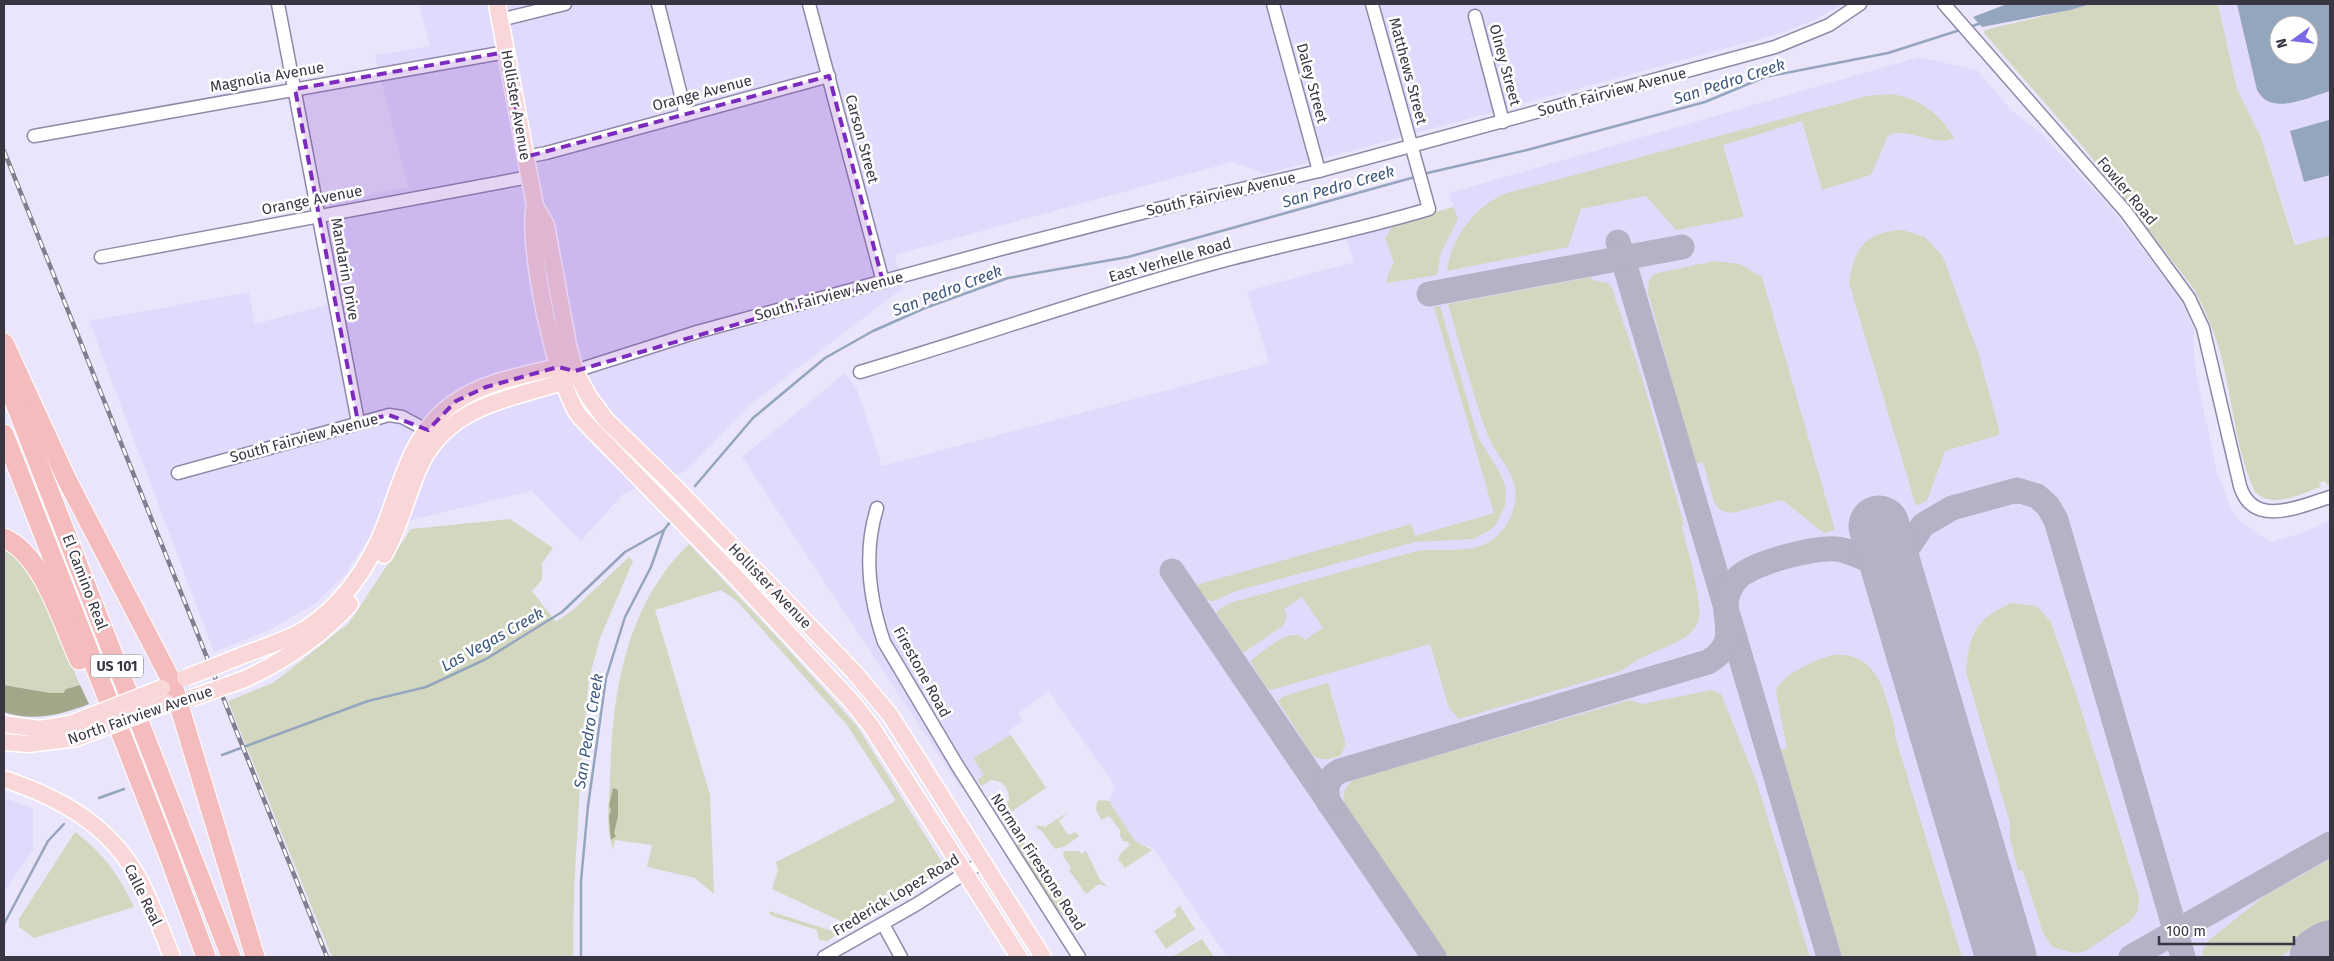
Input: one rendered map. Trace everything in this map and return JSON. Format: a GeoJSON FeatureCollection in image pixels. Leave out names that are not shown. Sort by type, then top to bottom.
{"type":"FeatureCollection","features":[{"type":"Feature","properties":{"kind":"highway"},"geometry":{"type":"LineString","coordinates":[[4,343],[63,472],[176,692],[255,957]]}},
{"type":"Feature","properties":{"kind":"highway","name":"El Camino Real"},"geometry":{"type":"LineString","coordinates":[[4,375],[231,957]]}},
{"type":"Feature","properties":{"kind":"highway","name":"El Camino Real"},"geometry":{"type":"LineString","coordinates":[[4,434],[206,957]]}},
{"type":"Feature","properties":{"kind":"highway"},"geometry":{"type":"LineString","coordinates":[[5,539],[27,555],[39,572],[96,698],[137,775]]}},
{"type":"Feature","properties":{"kind":"main road","name":"Hollister Avenue"},"geometry":{"type":"LineString","coordinates":[[499,12],[534,206],[532,231],[560,374],[569,400],[580,418],[687,527],[853,703],[871,726],[966,871],[1019,957]]}},
{"type":"Feature","properties":{"kind":"main road","name":"Hollister Avenue"},"geometry":{"type":"LineString","coordinates":[[534,206],[546,225],[568,345],[575,371],[589,397],[606,420],[669,481],[854,672],[890,715],[1043,957]]}},
{"type":"Feature","properties":{"kind":"main road","name":"South Fairview Avenue"},"geometry":{"type":"LineString","coordinates":[[245,679],[303,647],[320,634],[352,601],[370,578],[386,550],[407,504],[434,434],[456,401],[499,383],[575,371]]}},
{"type":"Feature","properties":{"kind":"main road","name":"South Fairview Avenue"},"geometry":{"type":"LineString","coordinates":[[236,658],[300,632],[324,614],[345,593],[363,569],[378,543],[406,466],[416,446],[434,434]]}},
{"type":"Feature","properties":{"kind":"main road","name":"North Fairview Avenue"},"geometry":{"type":"LineString","coordinates":[[4,742],[28,744],[73,731],[176,692],[236,658]]}},
{"type":"Feature","properties":{"kind":"main road","name":"North Fairview Avenue"},"geometry":{"type":"LineString","coordinates":[[176,692],[245,679]]}},
{"type":"Feature","properties":{"kind":"main road","name":"North Fairview Avenue"},"geometry":{"type":"LineString","coordinates":[[4,724],[73,731]]}},
{"type":"Feature","properties":{"kind":"main road","name":"Calle Real"},"geometry":{"type":"LineString","coordinates":[[4,779],[63,802],[101,831],[126,859],[140,881],[172,957]]}},
{"type":"Feature","properties":{"kind":"street","name":"Mandarin Drive"},"geometry":{"type":"LineString","coordinates":[[278,4],[358,422]]}},
{"type":"Feature","properties":{"kind":"street"},"geometry":{"type":"LineString","coordinates":[[499,12],[565,4]]}},
{"type":"Feature","properties":{"kind":"street"},"geometry":{"type":"LineString","coordinates":[[658,4],[686,115]]}},
{"type":"Feature","properties":{"kind":"street","name":"Carson Street"},"geometry":{"type":"LineString","coordinates":[[808,4],[883,282]]}},
{"type":"Feature","properties":{"kind":"street","name":"Daley Street"},"geometry":{"type":"LineString","coordinates":[[1273,4],[1319,171]]}},
{"type":"Feature","properties":{"kind":"street","name":"Matthews Street"},"geometry":{"type":"LineString","coordinates":[[1372,4],[1412,147]]}},
{"type":"Feature","properties":{"kind":"street","name":"South Fairview Avenue"},"geometry":{"type":"LineString","coordinates":[[575,371],[691,334],[1099,223],[1412,147],[1782,45],[1830,25],[1860,4]]}},
{"type":"Feature","properties":{"kind":"street","name":"Fowler Road"},"geometry":{"type":"LineString","coordinates":[[1944,4],[2126,212],[2184,288],[2201,323],[2242,491],[2248,501],[2255,507],[2267,512],[2280,512],[2330,498]]}},
{"type":"Feature","properties":{"kind":"street","name":"Olney Street"},"geometry":{"type":"LineString","coordinates":[[1474,16],[1503,122]]}},
{"type":"Feature","properties":{"kind":"street","name":"Magnolia Avenue"},"geometry":{"type":"LineString","coordinates":[[34,136],[506,52]]}},
{"type":"Feature","properties":{"kind":"street","name":"Orange Avenue"},"geometry":{"type":"LineString","coordinates":[[525,157],[828,76]]}},
{"type":"Feature","properties":{"kind":"street","name":"East Verhelle Road"},"geometry":{"type":"LineString","coordinates":[[860,372],[1123,290],[1230,259],[1358,229],[1429,209],[1412,147]]}},
{"type":"Feature","properties":{"kind":"street","name":"Orange Avenue"},"geometry":{"type":"LineString","coordinates":[[101,257],[529,177]]}},
{"type":"Feature","properties":{"kind":"street","name":"South Fairview Avenue"},"geometry":{"type":"LineString","coordinates":[[178,473],[358,422],[390,415],[402,417],[434,434]]}},
{"type":"Feature","properties":{"kind":"street","name":"Firestone Road"},"geometry":{"type":"LineString","coordinates":[[878,508],[868,553],[877,621],[884,642],[903,677],[969,784]]}},
{"type":"Feature","properties":{"kind":"street","name":"Norman Firestone Road"},"geometry":{"type":"LineString","coordinates":[[969,784],[1079,957]]}},
{"type":"Feature","properties":{"kind":"street","name":"Frederick Lopez Road"},"geometry":{"type":"LineString","coordinates":[[824,957],[883,924],[984,861]]}},
{"type":"Feature","properties":{"kind":"street"},"geometry":{"type":"LineString","coordinates":[[883,924],[901,957]]}},
{"type":"Feature","properties":{"kind":"highlighted area"},"geometry":{"type":"Polygon","coordinates":[[[506,52],[525,157],[829,76],[883,282],[575,371],[558,367],[486,387],[456,401],[428,430],[389,415],[358,422],[295,89],[506,52]]]}},
{"type":"Feature","properties":{"kind":"shaded area"},"geometry":{"type":"Polygon","coordinates":[[[419,4],[1843,4],[1816,19],[1782,33],[1266,174],[1232,162],[895,255],[903,288],[751,404],[686,471],[624,493],[581,541],[532,491],[408,521],[378,518],[371,536],[344,576],[315,604],[267,631],[214,652],[89,321],[249,292],[255,324],[359,296],[328,202],[408,187],[375,55],[430,46],[419,4]]]}},
{"type":"Feature","properties":{"kind":"shaded area"},"geometry":{"type":"Polygon","coordinates":[[[2218,4],[2330,4],[2330,236],[2296,245],[2261,138],[2237,89],[2218,4]]]}},
{"type":"Feature","properties":{"kind":"shaded area"},"geometry":{"type":"Polygon","coordinates":[[[1919,57],[1977,70],[2011,110],[2041,133],[2111,208],[2181,300],[2194,330],[2194,358],[2217,472],[2229,504],[2238,519],[2271,542],[2302,533],[2330,520],[2330,957],[1227,957],[1154,849],[1135,841],[1109,801],[1115,786],[1049,692],[1018,713],[1023,721],[1008,731],[1011,735],[974,758],[984,775],[961,789],[742,457],[845,373],[857,389],[882,466],[1269,363],[1247,291],[1354,262],[1346,239],[1453,207],[1449,193],[1919,57]]]}},
{"type":"Feature","properties":{"kind":"shaded area"},"geometry":{"type":"Polygon","coordinates":[[[4,798],[33,808],[33,850],[4,892],[4,798]]]}},
{"type":"Feature","properties":{"kind":"green space"},"geometry":{"type":"Polygon","coordinates":[[[2093,4],[2218,4],[2237,89],[2261,138],[2295,245],[2330,236],[2330,485],[2327,485],[2325,481],[2319,483],[2321,487],[2279,500],[2270,500],[2255,492],[2239,444],[2220,351],[2203,306],[2194,289],[2084,148],[1984,33],[1985,30],[2093,4]]]}},
{"type":"Feature","properties":{"kind":"green space"},"geometry":{"type":"Polygon","coordinates":[[[1890,94],[1910,99],[1928,108],[1942,121],[1954,138],[1939,140],[1899,133],[1891,134],[1887,138],[1871,175],[1822,190],[1802,121],[1723,145],[1744,217],[1676,230],[1646,196],[1581,209],[1568,247],[1447,271],[1454,246],[1466,225],[1483,207],[1504,194],[1867,96],[1890,94]]]}},
{"type":"Feature","properties":{"kind":"green space"},"geometry":{"type":"Polygon","coordinates":[[[1453,207],[1458,219],[1441,253],[1437,275],[1387,283],[1387,277],[1394,262],[1385,238],[1394,224],[1453,207]]]}},
{"type":"Feature","properties":{"kind":"green space"},"geometry":{"type":"Polygon","coordinates":[[[1902,230],[1925,237],[1943,257],[1978,352],[1999,429],[1999,435],[1945,451],[1927,501],[1916,506],[1849,283],[1854,260],[1864,244],[1879,234],[1902,230]]]}},
{"type":"Feature","properties":{"kind":"green space"},"geometry":{"type":"Polygon","coordinates":[[[1714,261],[1740,264],[1762,277],[1835,530],[1824,533],[1782,500],[1732,513],[1720,510],[1714,502],[1703,462],[1695,464],[1648,293],[1649,280],[1654,274],[1714,261]]]}},
{"type":"Feature","properties":{"kind":"green space"},"geometry":{"type":"Polygon","coordinates":[[[1591,277],[1592,280],[1608,283],[1612,288],[1642,378],[1683,520],[1682,528],[1699,603],[1698,622],[1695,628],[1682,639],[1641,658],[1618,672],[1459,719],[1449,708],[1430,644],[1271,690],[1266,687],[1250,661],[1285,637],[1293,635],[1305,640],[1323,628],[1302,597],[1284,609],[1287,616],[1283,626],[1243,653],[1216,613],[1221,608],[1233,602],[1413,552],[1474,548],[1483,545],[1498,535],[1511,516],[1516,494],[1513,480],[1488,436],[1482,420],[1448,304],[1591,277]]]}},
{"type":"Feature","properties":{"kind":"green space"},"geometry":{"type":"Polygon","coordinates":[[[1440,306],[1478,437],[1500,473],[1506,488],[1505,506],[1496,524],[1489,531],[1473,539],[1415,542],[1236,591],[1212,602],[1205,598],[1196,585],[1411,524],[1415,536],[1494,513],[1434,307],[1440,306]]]}},
{"type":"Feature","properties":{"kind":"green space"},"geometry":{"type":"Polygon","coordinates":[[[510,519],[553,548],[542,563],[542,580],[532,591],[556,622],[574,609],[629,557],[633,561],[600,638],[589,679],[582,751],[574,889],[573,957],[332,957],[228,701],[273,683],[349,623],[411,529],[510,519]]]}},
{"type":"Feature","properties":{"kind":"green space"},"geometry":{"type":"Polygon","coordinates":[[[689,544],[777,637],[857,726],[943,864],[941,870],[937,873],[851,926],[772,889],[778,870],[776,862],[894,802],[895,799],[847,725],[737,601],[721,590],[655,610],[710,795],[714,894],[695,878],[647,867],[652,845],[615,840],[613,849],[609,833],[608,816],[611,750],[614,717],[626,654],[636,624],[650,596],[667,569],[689,544]]]}},
{"type":"Feature","properties":{"kind":"green space"},"geometry":{"type":"Polygon","coordinates":[[[4,548],[16,556],[38,588],[49,609],[80,685],[66,689],[63,693],[50,693],[4,685],[4,548]]]}},
{"type":"Feature","properties":{"kind":"green space"},"geometry":{"type":"Polygon","coordinates":[[[2012,603],[2037,606],[2051,622],[2079,703],[2139,896],[2138,911],[2129,922],[2086,951],[2073,953],[2052,947],[2043,933],[2023,871],[2018,870],[2010,839],[2010,823],[1966,672],[1972,637],[1982,621],[2012,603]]]}},
{"type":"Feature","properties":{"kind":"green space"},"geometry":{"type":"Polygon","coordinates":[[[1832,655],[1848,656],[1860,660],[1870,667],[1883,689],[1895,729],[1895,736],[1962,957],[1842,957],[1781,750],[1787,748],[1776,692],[1784,680],[1791,674],[1808,664],[1832,655]]]}},
{"type":"Feature","properties":{"kind":"green space"},"geometry":{"type":"Polygon","coordinates":[[[1328,683],[1345,740],[1345,747],[1340,756],[1322,759],[1312,755],[1278,701],[1284,696],[1328,683]]]}},
{"type":"Feature","properties":{"kind":"green space"},"geometry":{"type":"Polygon","coordinates":[[[4,685],[50,693],[63,693],[66,689],[80,685],[89,704],[46,716],[25,717],[15,715],[4,712],[4,685]]]}},
{"type":"Feature","properties":{"kind":"green space"},"geometry":{"type":"Polygon","coordinates":[[[1712,690],[1721,694],[1757,783],[1810,957],[1444,957],[1350,818],[1345,807],[1344,792],[1355,779],[1630,700],[1642,704],[1712,690]]]}},
{"type":"Feature","properties":{"kind":"green space"},"geometry":{"type":"Polygon","coordinates":[[[1011,735],[1046,788],[1011,812],[1015,821],[1010,828],[1006,827],[1002,820],[1009,800],[1007,789],[999,782],[991,780],[981,786],[977,780],[984,775],[973,758],[1011,735]]]}},
{"type":"Feature","properties":{"kind":"green space"},"geometry":{"type":"Polygon","coordinates":[[[613,788],[618,790],[618,816],[614,833],[616,836],[611,840],[609,816],[611,810],[609,806],[613,788]]]}},
{"type":"Feature","properties":{"kind":"green space"},"geometry":{"type":"Polygon","coordinates":[[[1100,800],[1109,801],[1135,841],[1152,850],[1125,868],[1118,859],[1121,853],[1130,845],[1127,841],[1124,842],[1120,836],[1120,830],[1109,816],[1101,820],[1096,809],[1097,802],[1100,800]]]}},
{"type":"Feature","properties":{"kind":"green space"},"geometry":{"type":"Polygon","coordinates":[[[1068,812],[1059,821],[1068,835],[1076,832],[1079,836],[1066,846],[1055,849],[1041,830],[1037,829],[1037,825],[1045,827],[1068,812]]]}},
{"type":"Feature","properties":{"kind":"green space"},"geometry":{"type":"Polygon","coordinates":[[[75,832],[94,848],[109,865],[134,907],[34,938],[19,927],[19,919],[75,832]]]}},
{"type":"Feature","properties":{"kind":"green space"},"geometry":{"type":"Polygon","coordinates":[[[1024,836],[1023,842],[1072,911],[1065,917],[1051,905],[1016,847],[1018,839],[1024,836]]]}},
{"type":"Feature","properties":{"kind":"green space"},"geometry":{"type":"Polygon","coordinates":[[[1064,851],[1079,851],[1081,854],[1086,851],[1100,880],[1108,887],[1099,884],[1086,894],[1069,870],[1071,868],[1063,856],[1064,851]]]}},
{"type":"Feature","properties":{"kind":"green space"},"geometry":{"type":"Polygon","coordinates":[[[2330,859],[2330,928],[2279,957],[2204,957],[2202,951],[2208,941],[2263,897],[2330,859]]]}},
{"type":"Feature","properties":{"kind":"green space"},"geometry":{"type":"Polygon","coordinates":[[[1180,906],[1195,929],[1166,949],[1154,931],[1177,916],[1174,911],[1180,906]]]}},
{"type":"Feature","properties":{"kind":"green space"},"geometry":{"type":"Polygon","coordinates":[[[769,911],[839,933],[827,941],[819,940],[817,930],[770,915],[769,911]]]}},
{"type":"Feature","properties":{"kind":"green space"},"geometry":{"type":"Polygon","coordinates":[[[1202,939],[1214,957],[1172,957],[1202,939]]]}},
{"type":"Feature","properties":{"kind":"water"},"geometry":{"type":"Polygon","coordinates":[[[2007,4],[2091,4],[2070,10],[1982,27],[1973,17],[2007,4]]]}},
{"type":"Feature","properties":{"kind":"water"},"geometry":{"type":"Polygon","coordinates":[[[2237,4],[2330,4],[2330,91],[2290,103],[2280,104],[2263,98],[2257,90],[2237,4]]]}},
{"type":"Feature","properties":{"kind":"water"},"geometry":{"type":"Polygon","coordinates":[[[2329,120],[2330,175],[2304,182],[2290,131],[2329,120]]]}},
{"type":"Feature","properties":{"kind":"waterway","name":"San Pedro Creek"},"geometry":{"type":"LineString","coordinates":[[1970,27],[1981,23]]}},
{"type":"Feature","properties":{"kind":"waterway","name":"San Pedro Creek"},"geometry":{"type":"LineString","coordinates":[[1423,174],[1527,150],[1705,102],[1765,77],[1888,53],[1960,30]]}},
{"type":"Feature","properties":{"kind":"waterway","name":"San Pedro Creek"},"geometry":{"type":"LineString","coordinates":[[695,486],[753,418],[825,358],[873,331],[925,308],[1008,278],[1128,257],[1415,177]]}},
{"type":"Feature","properties":{"kind":"waterway","name":"San Pedro Creek"},"geometry":{"type":"LineString","coordinates":[[581,957],[581,881],[588,806],[606,678],[625,617],[651,567],[664,530],[670,522]]}},
{"type":"Feature","properties":{"kind":"waterway","name":"Las Vegas Creek"},"geometry":{"type":"LineString","coordinates":[[222,755],[368,701],[426,687],[486,659],[562,612],[625,552],[664,530]]}},
{"type":"Feature","properties":{"kind":"waterway","name":"Las Vegas Creek"},"geometry":{"type":"LineString","coordinates":[[99,798],[124,789]]}},
{"type":"Feature","properties":{"kind":"waterway","name":"Las Vegas Creek"},"geometry":{"type":"LineString","coordinates":[[4,924],[48,841],[64,824]]}},
{"type":"Feature","properties":{"kind":"taxiway"},"geometry":{"type":"LineString","coordinates":[[1618,242],[1829,957]]}},
{"type":"Feature","properties":{"kind":"taxiway"},"geometry":{"type":"LineString","coordinates":[[1429,294],[1682,247]]}},
{"type":"Feature","properties":{"kind":"taxiway"},"geometry":{"type":"LineString","coordinates":[[1329,803],[1327,794],[1329,781],[1340,771],[1708,662],[1719,654],[1725,646],[1728,630],[1726,603],[1729,591],[1734,582],[1752,568],[1815,550],[1836,549],[1858,555],[1892,571],[1923,525],[1952,508],[2017,490],[2037,496],[2048,506],[2056,520],[2183,957]]}},
{"type":"Feature","properties":{"kind":"taxiway"},"geometry":{"type":"LineString","coordinates":[[1172,571],[1434,957]]}},
{"type":"Feature","properties":{"kind":"taxiway"},"geometry":{"type":"LineString","coordinates":[[2131,957],[2330,844]]}},
{"type":"Feature","properties":{"kind":"taxiway"},"geometry":{"type":"LineString","coordinates":[[2003,949],[2012,957]]}},
{"type":"Feature","properties":{"kind":"runway"},"geometry":{"type":"LineString","coordinates":[[1879,526],[2006,957]]}},
{"type":"Feature","properties":{"kind":"runway"},"geometry":{"type":"LineString","coordinates":[[2320,957],[2330,951]]}},
{"type":"Feature","properties":{"kind":"railway"},"geometry":{"type":"LineString","coordinates":[[4,151],[327,957]]}}]}
